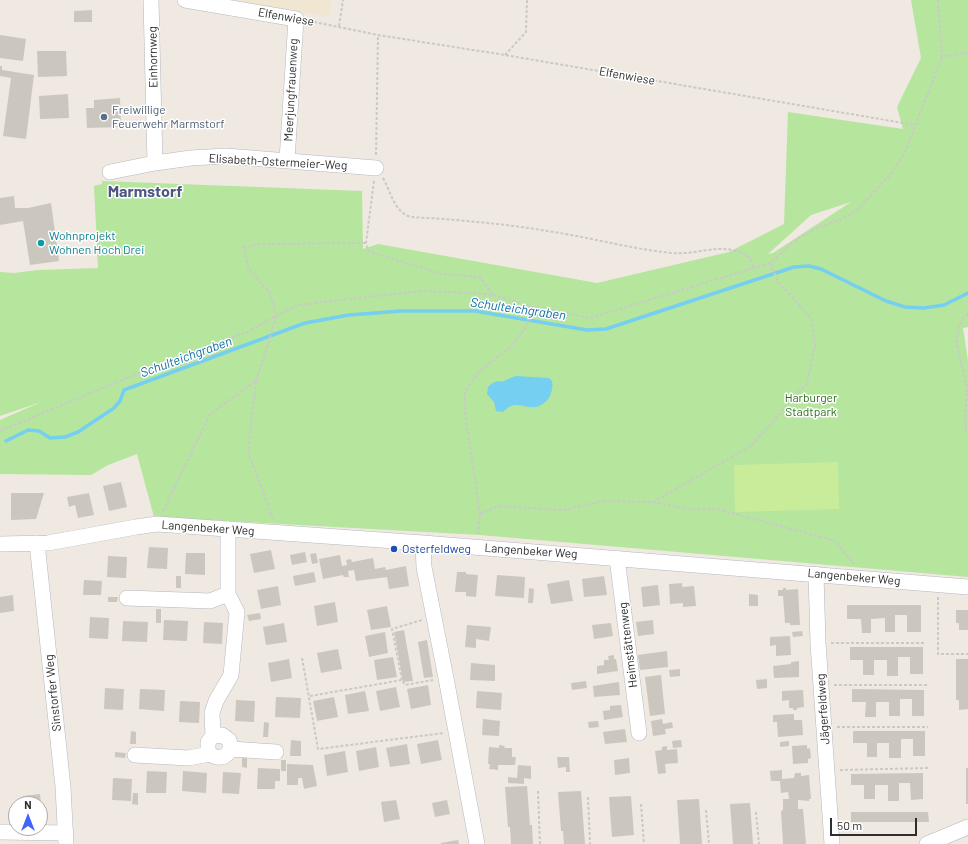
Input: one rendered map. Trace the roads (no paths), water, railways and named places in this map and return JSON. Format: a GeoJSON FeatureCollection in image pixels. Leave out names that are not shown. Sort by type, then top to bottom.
{"type":"FeatureCollection","features":[{"type":"Feature","properties":{"kind":"street","name":"Einhornweg"},"geometry":{"type":"LineString","coordinates":[[151,0],[156,163]]}},
{"type":"Feature","properties":{"kind":"street","name":"Elfenwiese"},"geometry":{"type":"LineString","coordinates":[[185,0],[296,19]]}},
{"type":"Feature","properties":{"kind":"street","name":"Meerjungfrauenweg"},"geometry":{"type":"LineString","coordinates":[[287,160],[296,19]]}},
{"type":"Feature","properties":{"kind":"street","name":"Elisabeth-Ostermeier-Weg"},"geometry":{"type":"LineString","coordinates":[[110,172],[191,158],[226,156],[376,168]]}},
{"type":"Feature","properties":{"kind":"street","name":"Langenbeker Weg"},"geometry":{"type":"LineString","coordinates":[[0,544],[48,543],[157,524],[476,547],[968,587]]}},
{"type":"Feature","properties":{"kind":"street"},"geometry":{"type":"LineString","coordinates":[[214,736],[212,713],[216,701],[231,675],[237,612],[228,594],[228,529]]}},
{"type":"Feature","properties":{"kind":"street","name":"Sinstorfer Weg"},"geometry":{"type":"LineString","coordinates":[[37,543],[63,787],[66,839]]}},
{"type":"Feature","properties":{"kind":"street"},"geometry":{"type":"LineString","coordinates":[[423,543],[424,567],[477,844]]}},
{"type":"Feature","properties":{"kind":"street","name":"Heimstättenweg"},"geometry":{"type":"LineString","coordinates":[[617,558],[639,732]]}},
{"type":"Feature","properties":{"kind":"street","name":"Jägerfeldweg"},"geometry":{"type":"LineString","coordinates":[[816,574],[818,643],[832,844]]}},
{"type":"Feature","properties":{"kind":"street"},"geometry":{"type":"LineString","coordinates":[[126,598],[210,601],[228,594]]}},
{"type":"Feature","properties":{"kind":"street"},"geometry":{"type":"LineString","coordinates":[[222,735],[226,737],[230,744],[230,749],[224,757],[214,757],[208,750],[208,742],[214,736],[222,735]]}},
{"type":"Feature","properties":{"kind":"street"},"geometry":{"type":"LineString","coordinates":[[230,749],[276,752]]}},
{"type":"Feature","properties":{"kind":"street"},"geometry":{"type":"LineString","coordinates":[[135,755],[188,758],[210,754]]}},
{"type":"Feature","properties":{"kind":"street"},"geometry":{"type":"LineString","coordinates":[[927,844],[968,827]]}},
{"type":"Feature","properties":{"kind":"street"},"geometry":{"type":"LineString","coordinates":[[0,832],[66,839]]}},
{"type":"Feature","properties":{"kind":"water"},"geometry":{"type":"Polygon","coordinates":[[[516,376],[549,378],[553,384],[550,397],[540,406],[531,407],[515,405],[509,407],[503,412],[496,411],[494,402],[487,394],[488,387],[493,383],[516,376]]]}},
{"type":"Feature","properties":{"kind":"waterway","name":"Schulteichgraben"},"geometry":{"type":"LineString","coordinates":[[6,441],[28,430],[39,431],[50,438],[65,437],[78,432],[114,408],[120,401],[124,390],[305,323],[349,315],[401,311],[475,311],[587,330],[606,329],[794,267],[809,266],[821,269],[886,301],[905,307],[924,308],[944,305],[968,293]]}},
{"type":"Feature","properties":{"kind":"place","name":"Freiwillige Feuerwehr Marmstorf"},"geometry":{"type":"Point","coordinates":[104,117]}},
{"type":"Feature","properties":{"kind":"place","name":"Wohnprojekt Wohnen Hoch Drei"},"geometry":{"type":"Point","coordinates":[41,243]}},
{"type":"Feature","properties":{"kind":"place","name":"Osterfeldweg"},"geometry":{"type":"Point","coordinates":[394,549]}},
{"type":"Feature","properties":{"kind":"district","name":"Marmstorf"},"geometry":{"type":"Point","coordinates":[145,192]}},
{"type":"Feature","properties":{"kind":"park label","name":"Harburger Stadtpark"},"geometry":{"type":"Point","coordinates":[811,405]}}]}
